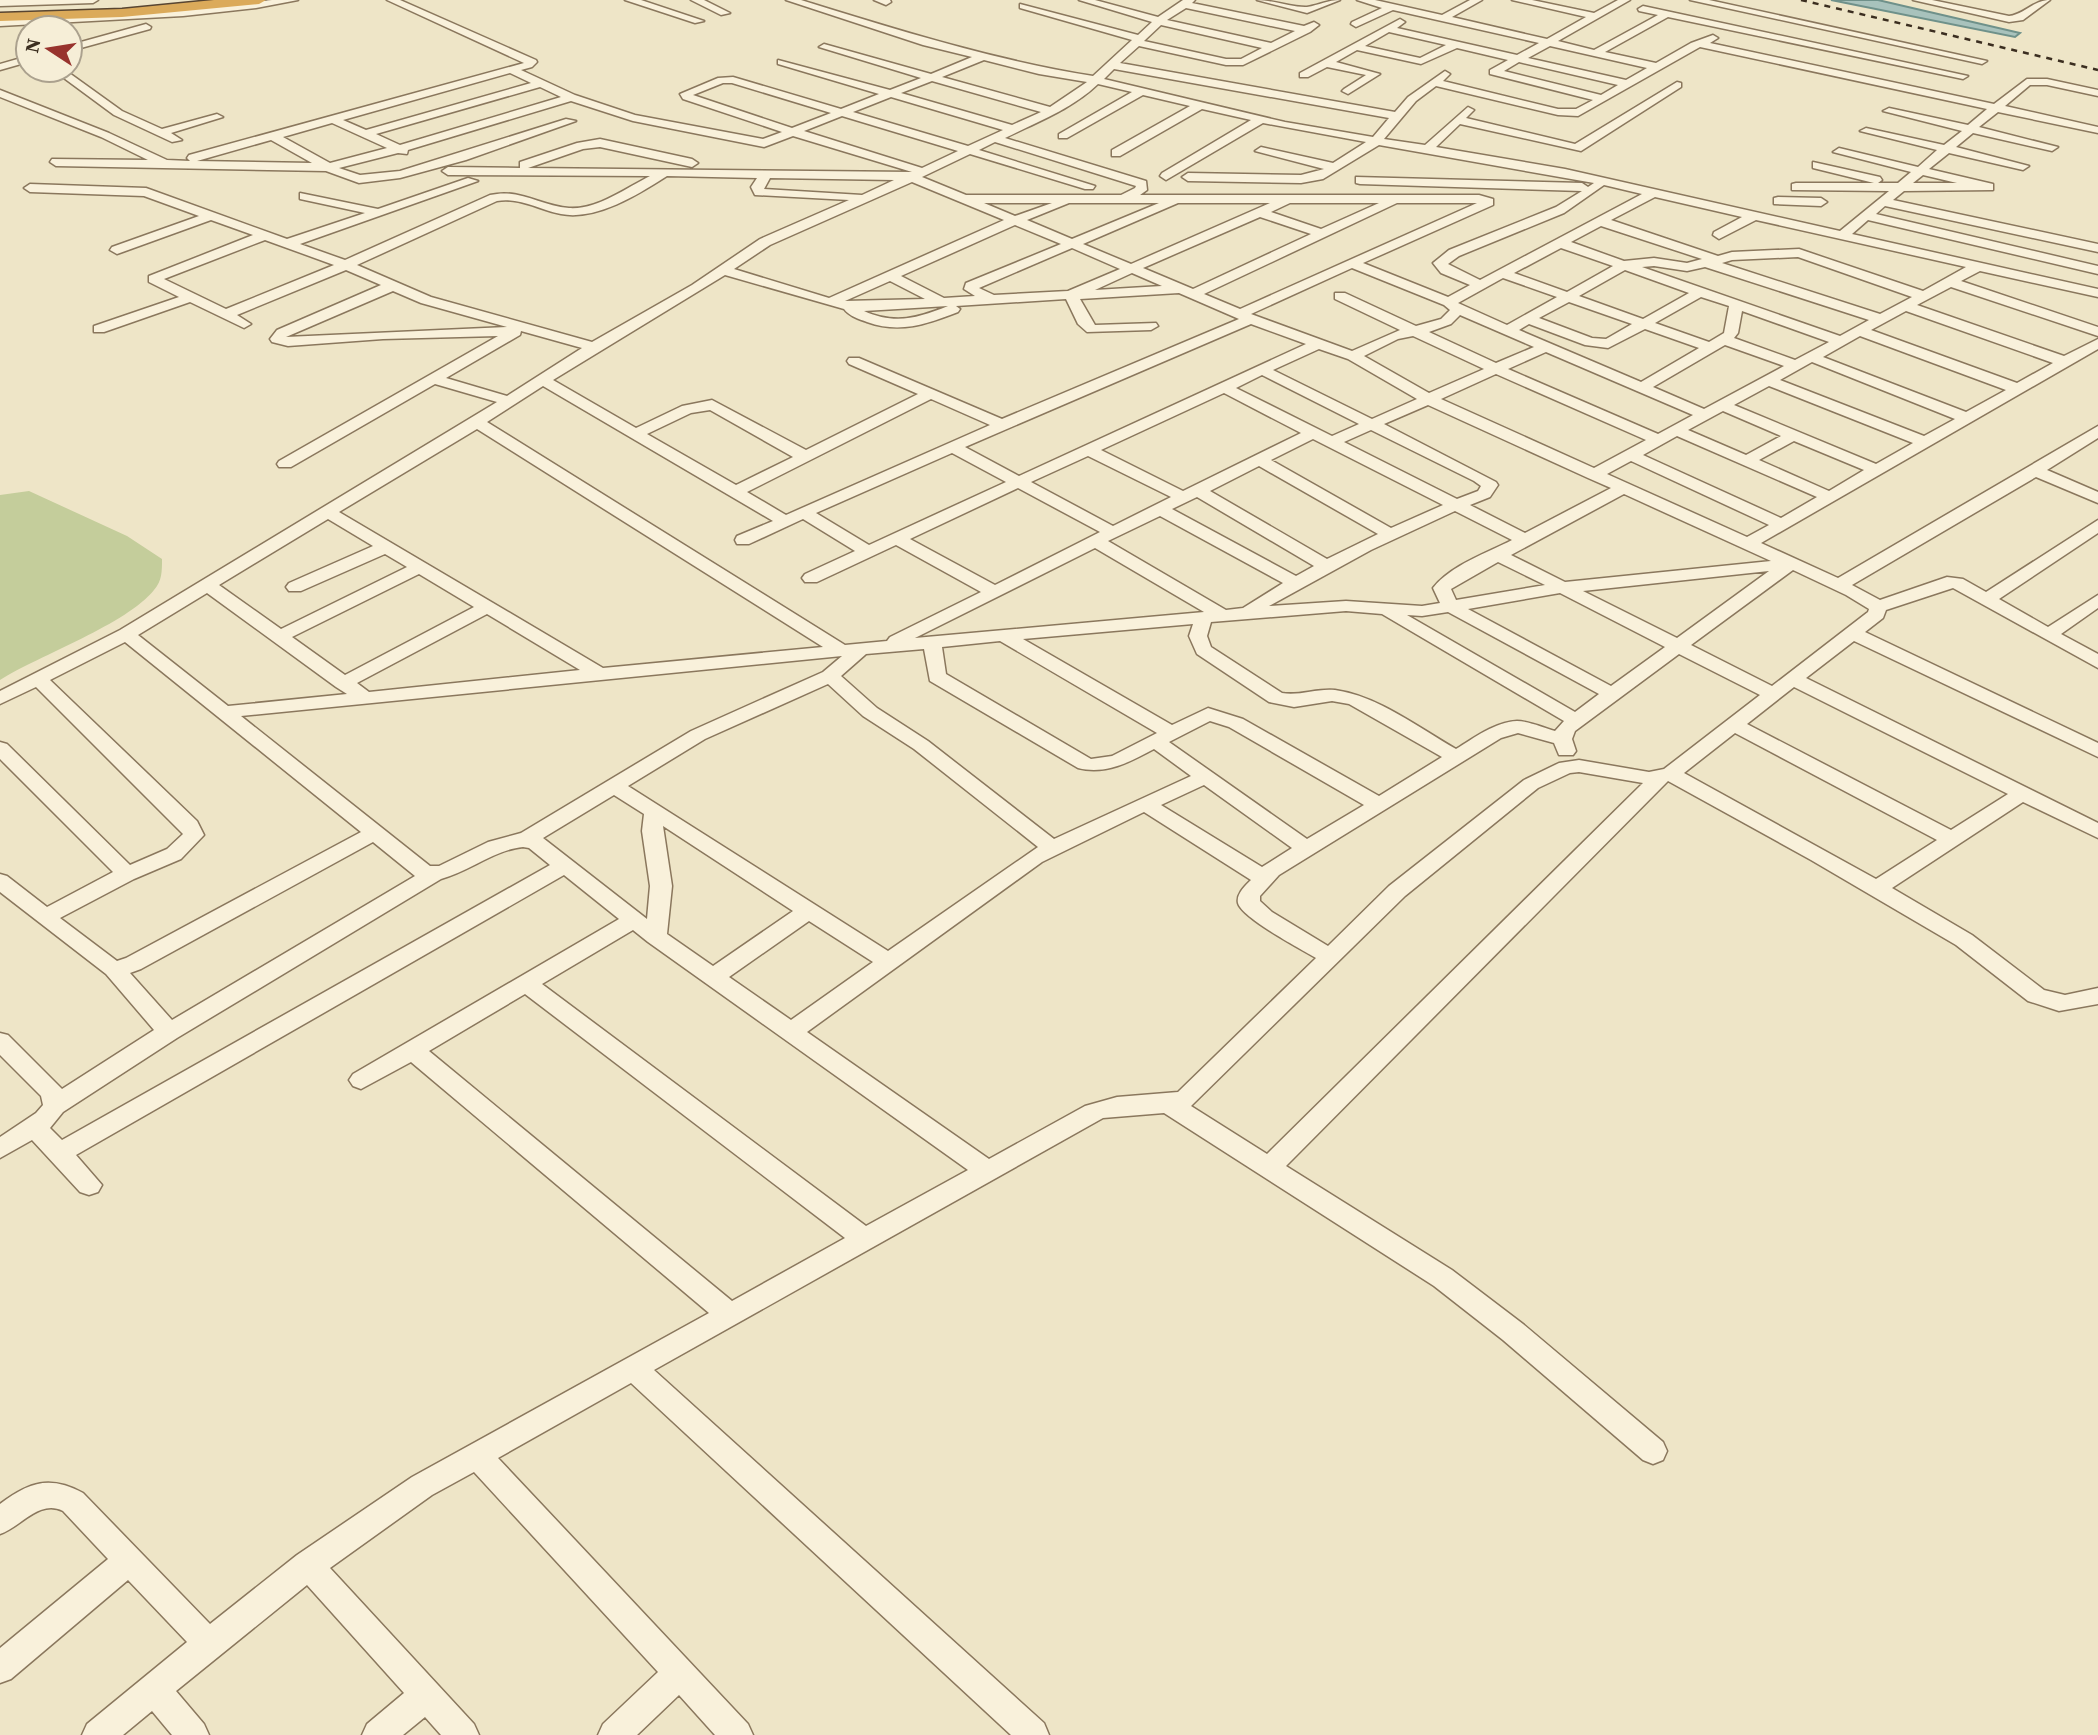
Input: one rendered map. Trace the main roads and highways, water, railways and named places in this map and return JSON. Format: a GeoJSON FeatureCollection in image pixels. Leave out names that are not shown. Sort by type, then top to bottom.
{"type":"FeatureCollection","features":[{"type":"Feature","properties":{"kind":"highway"},"geometry":{"type":"LineString","coordinates":[[0,9],[184,0]]}},
{"type":"Feature","properties":{"kind":"highway"},"geometry":{"type":"LineString","coordinates":[[0,17],[122,13],[259,0]]}},
{"type":"Feature","properties":{"kind":"water"},"geometry":{"type":"Polygon","coordinates":[[[1831,0],[1878,0],[2020,33],[2015,37],[1831,0]]]}},
{"type":"Feature","properties":{"kind":"railway"},"geometry":{"type":"LineString","coordinates":[[1801,0],[2098,70]]}}]}
